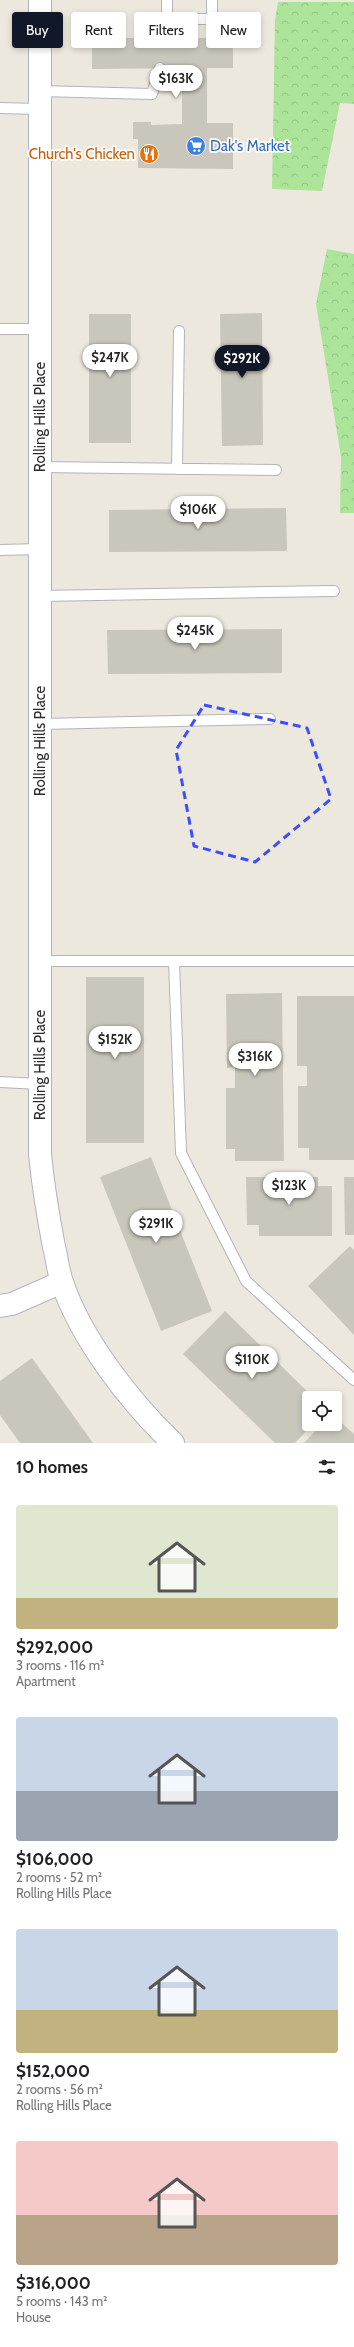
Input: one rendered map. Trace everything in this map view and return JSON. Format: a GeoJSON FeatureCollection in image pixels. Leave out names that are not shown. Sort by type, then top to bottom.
{"type":"FeatureCollection","features":[{"type":"Feature","properties":{"kind":"street","name":"Rolling Hills Place"},"geometry":{"type":"LineString","coordinates":[[40,0],[40,1154],[43,1190],[62,1282],[80,1321],[107,1366],[149,1421],[173,1443]]}},
{"type":"Feature","properties":{"kind":"street"},"geometry":{"type":"LineString","coordinates":[[0,1306],[12,1304],[62,1282]]}},
{"type":"Feature","properties":{"kind":"lane"},"geometry":{"type":"LineString","coordinates":[[167,0],[167,12]]}},
{"type":"Feature","properties":{"kind":"lane"},"geometry":{"type":"LineString","coordinates":[[198,19],[212,19],[212,0]]}},
{"type":"Feature","properties":{"kind":"lane"},"geometry":{"type":"LineString","coordinates":[[0,108],[39,100],[152,94],[160,68]]}},
{"type":"Feature","properties":{"kind":"lane"},"geometry":{"type":"LineString","coordinates":[[0,329],[40,329]]}},
{"type":"Feature","properties":{"kind":"lane"},"geometry":{"type":"LineString","coordinates":[[177,469],[179,332]]}},
{"type":"Feature","properties":{"kind":"lane"},"geometry":{"type":"LineString","coordinates":[[40,467],[276,470]]}},
{"type":"Feature","properties":{"kind":"lane"},"geometry":{"type":"LineString","coordinates":[[0,550],[40,550]]}},
{"type":"Feature","properties":{"kind":"lane"},"geometry":{"type":"LineString","coordinates":[[40,596],[334,591]]}},
{"type":"Feature","properties":{"kind":"lane"},"geometry":{"type":"LineString","coordinates":[[40,724],[270,719]]}},
{"type":"Feature","properties":{"kind":"lane"},"geometry":{"type":"LineString","coordinates":[[40,961],[354,961]]}},
{"type":"Feature","properties":{"kind":"lane"},"geometry":{"type":"LineString","coordinates":[[174,961],[181,1153],[246,1281],[354,1380]]}},
{"type":"Feature","properties":{"kind":"lane"},"geometry":{"type":"LineString","coordinates":[[0,1082],[40,1084]]}},
{"type":"Feature","properties":{"kind":"highlighted area"},"geometry":{"type":"Polygon","coordinates":[[[204,705],[307,728],[331,799],[255,862],[194,846],[176,750],[204,705]]]}},
{"type":"Feature","properties":{"kind":"green space"},"geometry":{"type":"Polygon","coordinates":[[[278,2],[354,2],[354,104],[340,103],[322,191],[272,189],[275,20],[278,2]]]}},
{"type":"Feature","properties":{"kind":"green space"},"geometry":{"type":"Polygon","coordinates":[[[327,249],[354,254],[354,513],[340,513],[341,457],[316,304],[327,249]]]}},
{"type":"Feature","properties":{"kind":"building"},"geometry":{"type":"Polygon","coordinates":[[[126,38],[134,38],[134,48],[198,48],[198,38],[206,38],[206,48],[233,48],[233,68],[207,68],[207,123],[233,123],[233,169],[138,168],[138,139],[133,139],[133,122],[151,122],[151,125],[182,124],[182,68],[92,69],[92,48],[126,48],[126,38]]]}},
{"type":"Feature","properties":{"kind":"building"},"geometry":{"type":"Polygon","coordinates":[[[262,313],[263,445],[222,446],[220,314],[262,313]]]}},
{"type":"Feature","properties":{"kind":"building"},"geometry":{"type":"Polygon","coordinates":[[[89,314],[131,314],[131,443],[89,443],[89,314]]]}},
{"type":"Feature","properties":{"kind":"building"},"geometry":{"type":"Polygon","coordinates":[[[286,508],[287,551],[109,552],[109,510],[286,508]]]}},
{"type":"Feature","properties":{"kind":"building"},"geometry":{"type":"Polygon","coordinates":[[[282,629],[282,673],[108,674],[107,630],[282,629]]]}},
{"type":"Feature","properties":{"kind":"building"},"geometry":{"type":"Polygon","coordinates":[[[86,977],[144,977],[144,1143],[86,1143],[86,977]]]}},
{"type":"Feature","properties":{"kind":"building"},"geometry":{"type":"Polygon","coordinates":[[[282,993],[284,1161],[235,1161],[235,1149],[226,1149],[226,1088],[235,1088],[235,1067],[227,1068],[226,994],[282,993]]]}},
{"type":"Feature","properties":{"kind":"building"},"geometry":{"type":"Polygon","coordinates":[[[297,996],[354,996],[354,1160],[309,1160],[309,1148],[298,1148],[298,1086],[307,1086],[307,1066],[297,1066],[297,996]]]}},
{"type":"Feature","properties":{"kind":"building"},"geometry":{"type":"Polygon","coordinates":[[[151,1157],[212,1311],[161,1331],[100,1177],[151,1157]]]}},
{"type":"Feature","properties":{"kind":"building"},"geometry":{"type":"Polygon","coordinates":[[[246,1177],[318,1177],[318,1186],[332,1186],[332,1236],[259,1236],[259,1225],[247,1225],[246,1177]]]}},
{"type":"Feature","properties":{"kind":"building"},"geometry":{"type":"Polygon","coordinates":[[[344,1177],[354,1177],[354,1235],[345,1235],[344,1177]]]}},
{"type":"Feature","properties":{"kind":"building"},"geometry":{"type":"Polygon","coordinates":[[[350,1246],[354,1250],[354,1335],[308,1286],[350,1246]]]}},
{"type":"Feature","properties":{"kind":"building"},"geometry":{"type":"Polygon","coordinates":[[[225,1311],[307,1391],[302,1391],[302,1431],[306,1431],[295,1443],[275,1443],[183,1354],[225,1311]]]}},
{"type":"Feature","properties":{"kind":"building"},"geometry":{"type":"Polygon","coordinates":[[[32,1358],[93,1443],[20,1443],[0,1415],[0,1381],[32,1358]]]}},
{"type":"Feature","properties":{"kind":"building"},"geometry":{"type":"Polygon","coordinates":[[[342,1423],[354,1434],[354,1443],[304,1443],[315,1431],[342,1431],[342,1423]]]}},
{"type":"Feature","properties":{"kind":"place","name":"Dak's Market"},"geometry":{"type":"Point","coordinates":[196,146]}},
{"type":"Feature","properties":{"kind":"place","name":"Church's Chicken"},"geometry":{"type":"Point","coordinates":[149,154]}}]}
